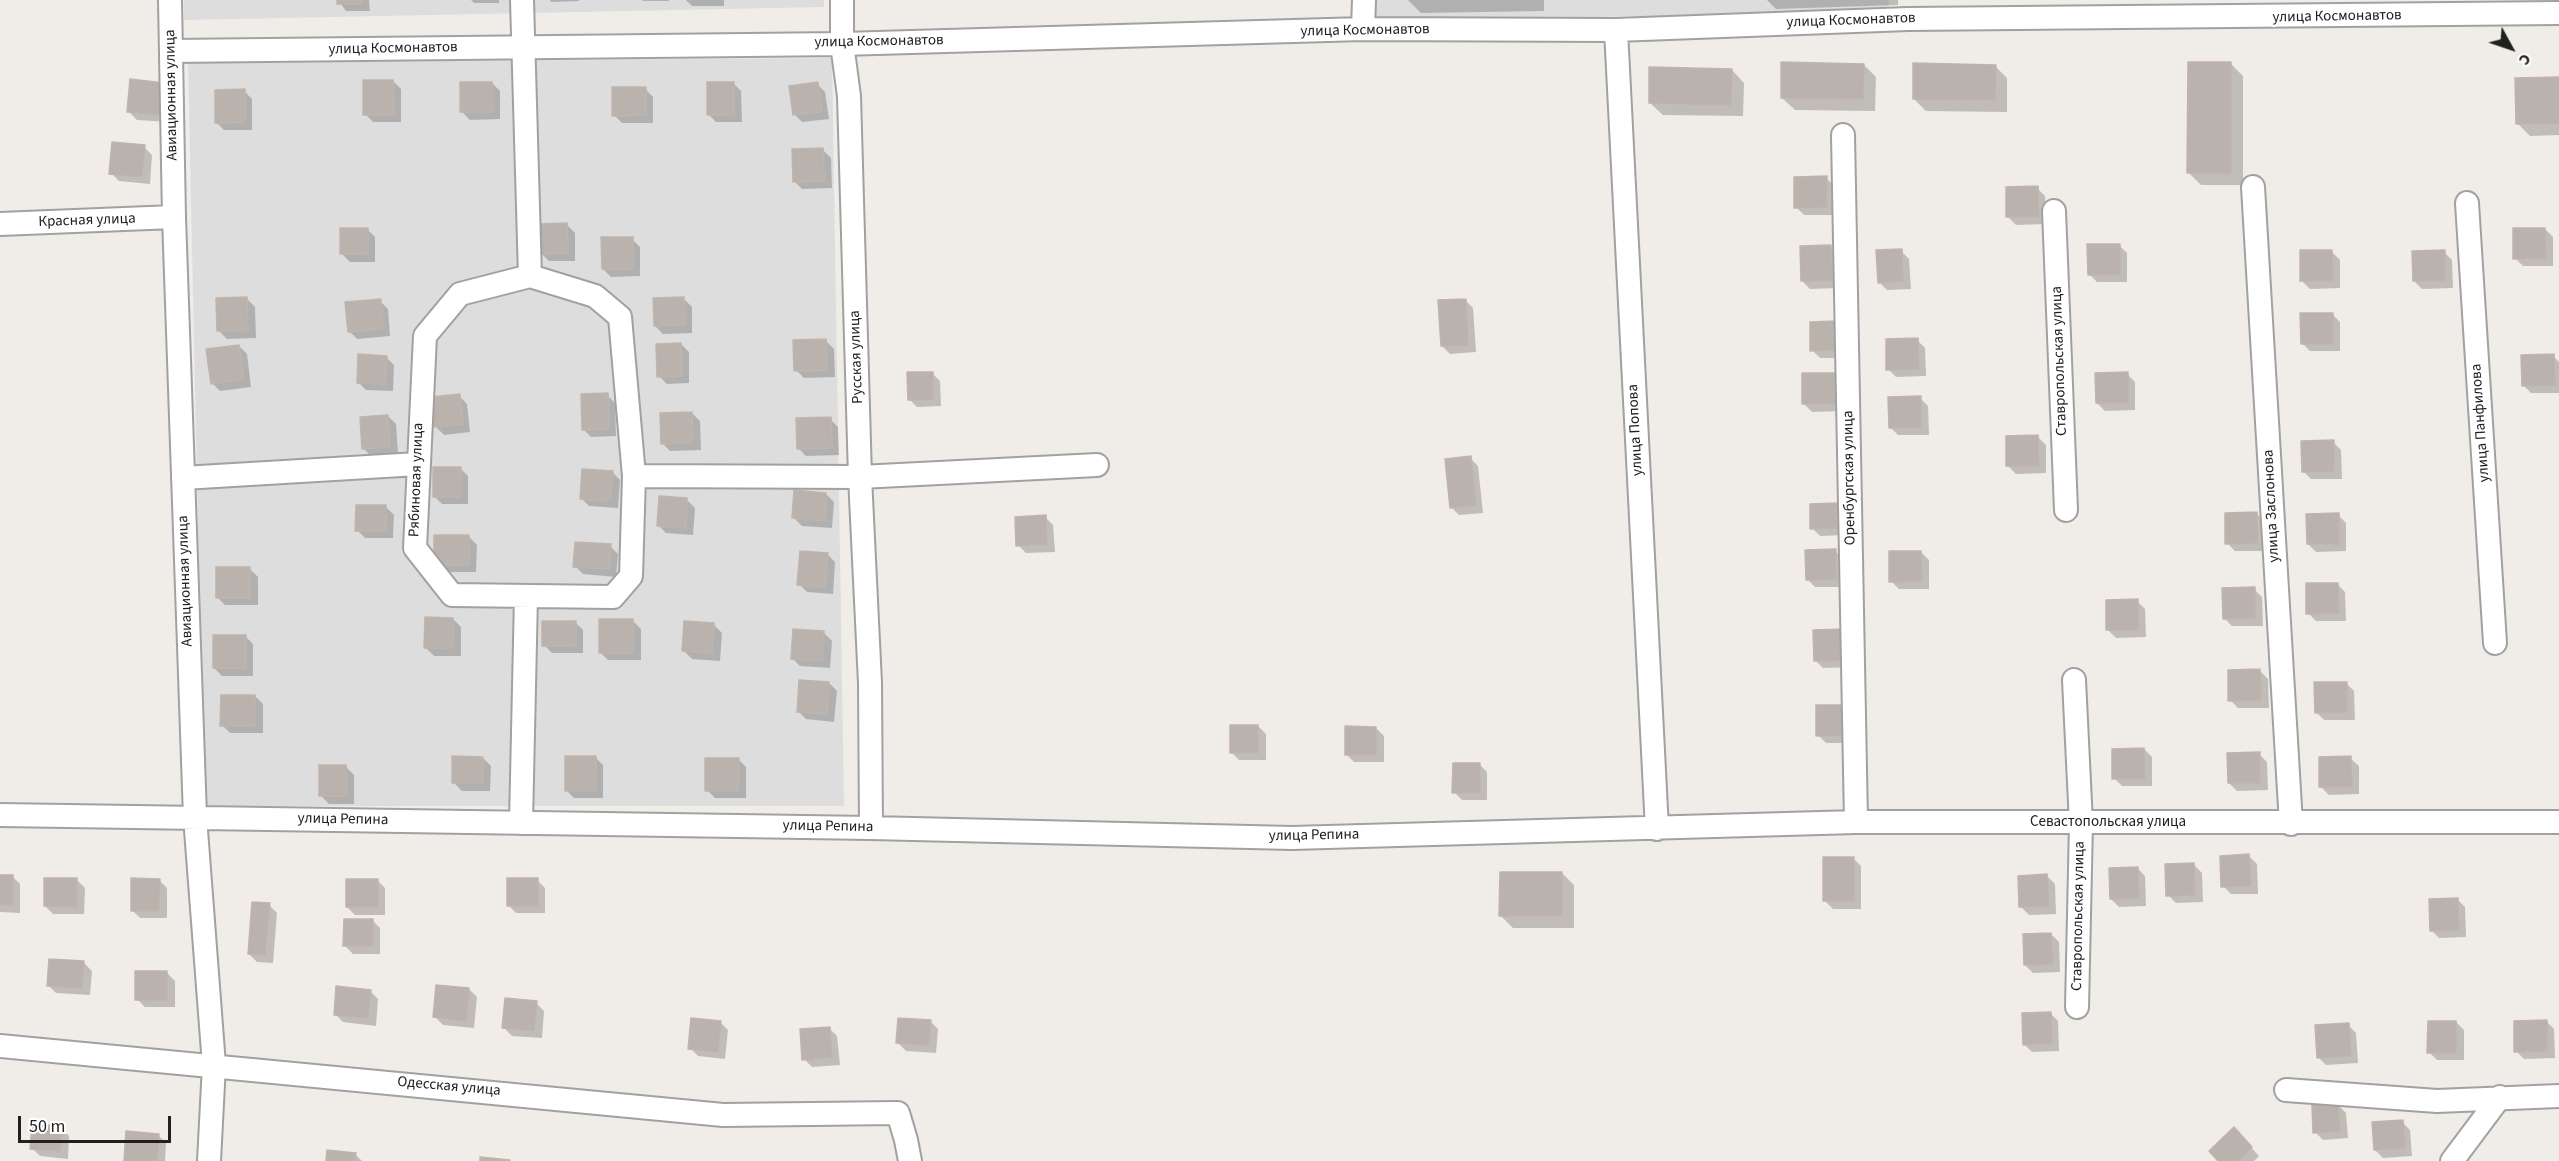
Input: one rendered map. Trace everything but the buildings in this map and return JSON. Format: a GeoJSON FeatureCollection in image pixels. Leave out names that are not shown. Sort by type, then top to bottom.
{"type":"FeatureCollection","features":[{"type":"Feature","properties":{"kind":"street","name":"Авиационная улица"},"geometry":{"type":"LineString","coordinates":[[170,0],[174,217],[195,818],[214,1065],[209,1161]]}},
{"type":"Feature","properties":{"kind":"street"},"geometry":{"type":"LineString","coordinates":[[522,0],[530,276]]}},
{"type":"Feature","properties":{"kind":"street","name":"Русская улица"},"geometry":{"type":"LineString","coordinates":[[842,0],[842,44],[849,96],[870,683],[871,828]]}},
{"type":"Feature","properties":{"kind":"street"},"geometry":{"type":"LineString","coordinates":[[1363,30],[1364,0]]}},
{"type":"Feature","properties":{"kind":"street","name":"улица Космонавтов"},"geometry":{"type":"LineString","coordinates":[[171,51],[842,44],[1363,30],[1616,30],[1908,9],[2559,13]]}},
{"type":"Feature","properties":{"kind":"street","name":"улица Попова"},"geometry":{"type":"LineString","coordinates":[[1616,30],[1657,829]]}},
{"type":"Feature","properties":{"kind":"street","name":"Оренбургская улица"},"geometry":{"type":"LineString","coordinates":[[1844,135],[1856,822]]}},
{"type":"Feature","properties":{"kind":"street","name":"улица Заслонова"},"geometry":{"type":"LineString","coordinates":[[2253,188],[2291,824]]}},
{"type":"Feature","properties":{"kind":"street","name":"улица Панфилова"},"geometry":{"type":"LineString","coordinates":[[2467,203],[2495,643]]}},
{"type":"Feature","properties":{"kind":"street","name":"Ставропольская улица"},"geometry":{"type":"LineString","coordinates":[[2054,211],[2066,510]]}},
{"type":"Feature","properties":{"kind":"street","name":"Красная улица"},"geometry":{"type":"LineString","coordinates":[[0,224],[174,217]]}},
{"type":"Feature","properties":{"kind":"street","name":"Рябиновая улица"},"geometry":{"type":"LineString","coordinates":[[530,276],[595,296],[620,317],[634,476],[632,576],[613,597],[452,596],[415,548],[425,336],[460,294],[530,276]]}},
{"type":"Feature","properties":{"kind":"street"},"geometry":{"type":"LineString","coordinates":[[183,477],[418,464]]}},
{"type":"Feature","properties":{"kind":"street"},"geometry":{"type":"LineString","coordinates":[[634,476],[861,477],[1097,465]]}},
{"type":"Feature","properties":{"kind":"street"},"geometry":{"type":"LineString","coordinates":[[521,823],[526,596]]}},
{"type":"Feature","properties":{"kind":"street","name":"Ставропольская улица"},"geometry":{"type":"LineString","coordinates":[[2074,680],[2081,823],[2077,1007]]}},
{"type":"Feature","properties":{"kind":"street","name":"улица Репина"},"geometry":{"type":"LineString","coordinates":[[0,815],[871,828],[1292,837],[1657,829]]}},
{"type":"Feature","properties":{"kind":"street","name":"Севастопольская улица"},"geometry":{"type":"LineString","coordinates":[[1657,829],[1856,822],[2291,824],[2559,822]]}},
{"type":"Feature","properties":{"kind":"street","name":"Одесская улица"},"geometry":{"type":"LineString","coordinates":[[0,1046],[723,1115],[898,1113],[910,1161]]}},
{"type":"Feature","properties":{"kind":"street"},"geometry":{"type":"LineString","coordinates":[[2286,1090],[2437,1101],[2559,1096]]}},
{"type":"Feature","properties":{"kind":"street"},"geometry":{"type":"LineString","coordinates":[[2452,1161],[2500,1097]]}},
{"type":"Feature","properties":{"kind":"shaded area"},"geometry":{"type":"Polygon","coordinates":[[[184,0],[824,0],[824,7],[184,20],[184,0]]]}},
{"type":"Feature","properties":{"kind":"shaded area"},"geometry":{"type":"Polygon","coordinates":[[[1374,0],[1889,0],[1888,14],[1374,19],[1374,0]]]}},
{"type":"Feature","properties":{"kind":"shaded area"},"geometry":{"type":"Polygon","coordinates":[[[832,58],[844,806],[204,806],[188,63],[832,58]]]}}]}
